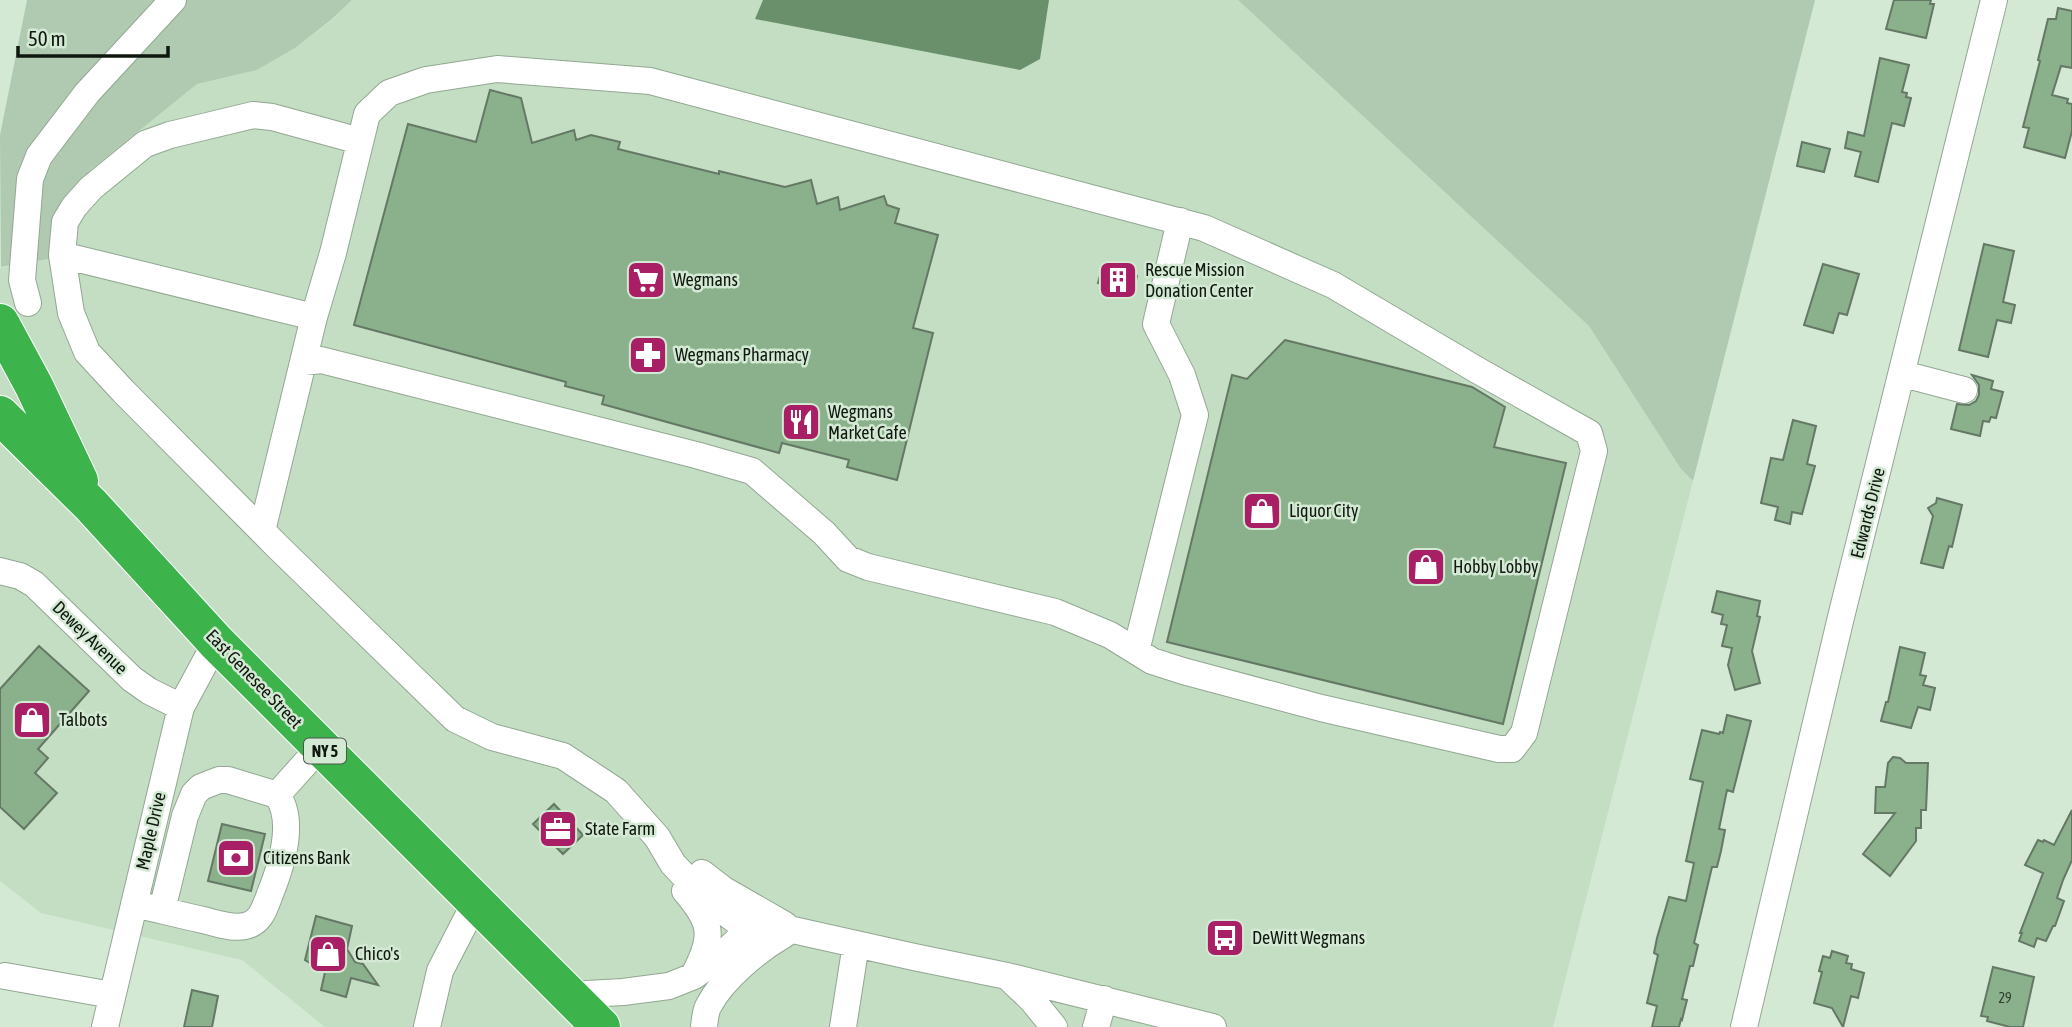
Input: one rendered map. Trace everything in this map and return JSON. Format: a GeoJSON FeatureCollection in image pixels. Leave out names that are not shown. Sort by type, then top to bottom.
{"type":"FeatureCollection","features":[{"type":"Feature","properties":{"kind":"highway"},"geometry":{"type":"LineString","coordinates":[[14,313],[34,386],[90,505]]}},
{"type":"Feature","properties":{"kind":"highway","name":"East Genesee Street"},"geometry":{"type":"LineString","coordinates":[[0,415],[90,505],[216,642],[601,1027]]}},
{"type":"Feature","properties":{"kind":"street"},"geometry":{"type":"LineString","coordinates":[[14,313],[22,280],[30,179],[39,156],[87,93],[173,0]]}},
{"type":"Feature","properties":{"kind":"street","name":"Edwards Drive"},"geometry":{"type":"LineString","coordinates":[[1744,1027],[1994,0]]}},
{"type":"Feature","properties":{"kind":"street"},"geometry":{"type":"LineString","coordinates":[[262,531],[303,362],[314,317],[333,253],[367,114],[389,93],[426,80],[497,69],[650,81],[1204,228],[1333,285],[1589,433],[1594,451],[1524,733],[1512,749],[1499,749],[1321,708],[1152,661],[1110,635],[1055,612],[867,567],[848,558],[824,533],[752,471],[321,359],[303,362]]}},
{"type":"Feature","properties":{"kind":"street"},"geometry":{"type":"LineString","coordinates":[[360,141],[262,115],[253,115],[145,144],[91,188],[65,222],[62,255],[71,313],[87,352],[262,531],[456,719],[492,737],[563,756],[616,790],[657,837],[673,864],[705,898],[742,925],[793,930],[1104,999],[1129,1017],[1213,1027]]}},
{"type":"Feature","properties":{"kind":"street"},"geometry":{"type":"LineString","coordinates":[[1136,651],[1195,415],[1182,375],[1156,324],[1180,221]]}},
{"type":"Feature","properties":{"kind":"street"},"geometry":{"type":"LineString","coordinates":[[62,255],[314,317]]}},
{"type":"Feature","properties":{"kind":"street"},"geometry":{"type":"LineString","coordinates":[[1903,374],[1964,390]]}},
{"type":"Feature","properties":{"kind":"street","name":"Dewey Avenue"},"geometry":{"type":"LineString","coordinates":[[0,571],[20,576],[34,584],[132,679],[181,707]]}},
{"type":"Feature","properties":{"kind":"street","name":"Maple Drive"},"geometry":{"type":"LineString","coordinates":[[105,1027],[181,707],[216,642]]}},
{"type":"Feature","properties":{"kind":"street"},"geometry":{"type":"LineString","coordinates":[[276,795],[320,747]]}},
{"type":"Feature","properties":{"kind":"street"},"geometry":{"type":"LineString","coordinates":[[134,904],[162,911],[230,926],[243,927],[253,924],[258,920],[277,878],[285,847],[284,816],[281,802],[276,795],[228,780],[219,780],[201,787],[194,794],[185,816],[162,911]]}},
{"type":"Feature","properties":{"kind":"street"},"geometry":{"type":"LineString","coordinates":[[657,837],[657,859],[702,911],[708,932],[705,955],[694,975]]}},
{"type":"Feature","properties":{"kind":"street"},"geometry":{"type":"LineString","coordinates":[[427,1027],[440,971],[475,903]]}},
{"type":"Feature","properties":{"kind":"street"},"geometry":{"type":"LineString","coordinates":[[569,995],[669,986],[694,975],[715,961],[741,937],[793,930]]}},
{"type":"Feature","properties":{"kind":"street"},"geometry":{"type":"LineString","coordinates":[[704,1027],[708,1006],[726,983],[765,946],[793,930]]}},
{"type":"Feature","properties":{"kind":"street"},"geometry":{"type":"LineString","coordinates":[[843,1027],[856,944]]}},
{"type":"Feature","properties":{"kind":"street"},"geometry":{"type":"LineString","coordinates":[[2,976],[112,995]]}},
{"type":"Feature","properties":{"kind":"street"},"geometry":{"type":"LineString","coordinates":[[1007,976],[1032,1000],[1054,1027]]}},
{"type":"Feature","properties":{"kind":"street"},"geometry":{"type":"LineString","coordinates":[[1096,1027],[1104,999]]}},
{"type":"Feature","properties":{"kind":"shaded area"},"geometry":{"type":"Polygon","coordinates":[[[27,0],[352,0],[295,48],[257,70],[197,84],[89,171],[51,224],[49,259],[1,267],[0,135],[27,0]]]}},
{"type":"Feature","properties":{"kind":"shaded area"},"geometry":{"type":"Polygon","coordinates":[[[352,0],[1238,0],[1589,326],[1681,469],[1693,481],[1553,1027],[325,1027],[242,960],[41,913],[0,881],[0,268],[49,259],[51,224],[89,170],[197,84],[257,70],[295,48],[331,21],[352,0]]]}},
{"type":"Feature","properties":{"kind":"shaded area"},"geometry":{"type":"Polygon","coordinates":[[[763,0],[1049,0],[1040,59],[1020,70],[755,19],[763,0]]]}},
{"type":"Feature","properties":{"kind":"shaded area"},"geometry":{"type":"Polygon","coordinates":[[[1238,0],[1815,0],[1693,481],[1681,469],[1589,326],[1238,0]]]}},
{"type":"Feature","properties":{"kind":"building"},"geometry":{"type":"Polygon","coordinates":[[[1894,0],[1931,0],[1930,4],[1934,4],[1926,38],[1886,29],[1894,0]]]}},
{"type":"Feature","properties":{"kind":"building"},"geometry":{"type":"Polygon","coordinates":[[[2058,8],[2072,11],[2072,68],[2061,66],[2052,95],[2068,99],[2067,103],[2072,104],[2072,131],[2065,158],[2024,147],[2029,128],[2023,127],[2048,19],[2056,19],[2058,8]]]}},
{"type":"Feature","properties":{"kind":"building"},"geometry":{"type":"Polygon","coordinates":[[[1880,58],[1909,65],[1902,92],[1911,98],[1904,126],[1892,123],[1878,182],[1855,176],[1861,152],[1845,148],[1848,132],[1864,136],[1880,58]]]}},
{"type":"Feature","properties":{"kind":"building","name":"Wegmans"},"geometry":{"type":"Polygon","coordinates":[[[490,90],[521,98],[532,143],[574,130],[576,140],[591,135],[620,142],[618,149],[719,174],[719,171],[785,187],[811,180],[817,204],[838,197],[840,210],[884,196],[887,205],[899,209],[895,223],[938,235],[913,328],[933,333],[897,480],[847,467],[849,460],[782,443],[779,453],[602,404],[604,396],[565,386],[566,382],[354,325],[408,124],[476,142],[490,90]]]}},
{"type":"Feature","properties":{"kind":"building"},"geometry":{"type":"Polygon","coordinates":[[[1802,142],[1830,149],[1824,172],[1797,166],[1802,142]]]}},
{"type":"Feature","properties":{"kind":"building"},"geometry":{"type":"Polygon","coordinates":[[[1984,244],[2014,251],[2003,302],[2015,305],[2011,323],[1997,320],[1988,357],[1959,350],[1984,244]]]}},
{"type":"Feature","properties":{"kind":"building"},"geometry":{"type":"Polygon","coordinates":[[[1823,264],[1859,274],[1847,315],[1839,313],[1833,333],[1804,325],[1823,264]]]}},
{"type":"Feature","properties":{"kind":"building","name":"Rescue Mission Donation Center"},"geometry":{"type":"Polygon","coordinates":[[[1102,268],[1137,276],[1133,292],[1098,283],[1102,268]]]}},
{"type":"Feature","properties":{"kind":"building","name":"Hobby Lobby"},"geometry":{"type":"Polygon","coordinates":[[[1285,340],[1472,387],[1505,407],[1494,447],[1566,463],[1503,724],[1167,642],[1232,375],[1247,379],[1285,340]]]}},
{"type":"Feature","properties":{"kind":"building"},"geometry":{"type":"Polygon","coordinates":[[[1972,375],[1993,381],[1991,389],[2003,392],[1996,418],[1991,417],[1989,422],[1983,421],[1980,436],[1951,429],[1957,404],[1969,405],[1976,401],[1979,395],[1979,385],[1972,375]]]}},
{"type":"Feature","properties":{"kind":"building"},"geometry":{"type":"Polygon","coordinates":[[[1793,420],[1816,426],[1807,464],[1815,466],[1802,514],[1792,512],[1790,524],[1775,520],[1778,507],[1761,503],[1771,458],[1783,460],[1793,420]]]}},
{"type":"Feature","properties":{"kind":"building"},"geometry":{"type":"Polygon","coordinates":[[[1937,498],[1962,505],[1952,547],[1949,546],[1943,568],[1921,563],[1933,516],[1928,508],[1936,503],[1937,498]]]}},
{"type":"Feature","properties":{"kind":"building"},"geometry":{"type":"Polygon","coordinates":[[[1717,591],[1760,601],[1757,616],[1760,617],[1752,651],[1760,683],[1735,690],[1728,665],[1732,648],[1722,646],[1727,625],[1721,624],[1723,615],[1712,612],[1717,591]]]}},
{"type":"Feature","properties":{"kind":"building","name":"Talbots"},"geometry":{"type":"Polygon","coordinates":[[[39,646],[89,691],[38,749],[48,758],[35,773],[57,793],[24,829],[0,807],[0,689],[39,646]]]}},
{"type":"Feature","properties":{"kind":"building"},"geometry":{"type":"Polygon","coordinates":[[[1900,647],[1925,653],[1920,675],[1926,676],[1923,685],[1935,688],[1930,710],[1918,707],[1911,728],[1881,721],[1900,647]]]}},
{"type":"Feature","properties":{"kind":"building"},"geometry":{"type":"Polygon","coordinates":[[[1727,715],[1751,721],[1733,792],[1727,790],[1719,829],[1725,830],[1721,851],[1717,867],[1712,867],[1694,943],[1698,945],[1682,999],[1687,1000],[1679,1027],[1652,1027],[1657,1006],[1647,1003],[1658,955],[1654,953],[1657,938],[1669,897],[1686,901],[1694,863],[1686,861],[1703,782],[1690,779],[1702,730],[1723,733],[1727,715]]]}},
{"type":"Feature","properties":{"kind":"building"},"geometry":{"type":"Polygon","coordinates":[[[1893,757],[1906,763],[1928,763],[1926,810],[1921,810],[1921,828],[1916,828],[1916,841],[1890,876],[1863,854],[1895,813],[1875,813],[1876,787],[1885,787],[1888,763],[1893,757]]]}},
{"type":"Feature","properties":{"kind":"building","name":"State Farm"},"geometry":{"type":"Polygon","coordinates":[[[554,804],[583,835],[563,854],[533,824],[554,804]]]}},
{"type":"Feature","properties":{"kind":"building"},"geometry":{"type":"Polygon","coordinates":[[[2072,810],[2072,860],[2057,898],[2064,901],[2046,941],[2037,938],[2034,947],[2019,941],[2043,873],[2025,865],[2038,840],[2054,845],[2072,810]]]}},
{"type":"Feature","properties":{"kind":"building","name":"Citizens Bank"},"geometry":{"type":"Polygon","coordinates":[[[222,824],[265,834],[251,891],[208,881],[222,824]]]}},
{"type":"Feature","properties":{"kind":"building","name":"Chico's"},"geometry":{"type":"Polygon","coordinates":[[[316,916],[352,926],[347,949],[355,962],[363,964],[378,985],[351,978],[346,997],[321,990],[325,972],[305,960],[316,916]]]}},
{"type":"Feature","properties":{"kind":"building"},"geometry":{"type":"Polygon","coordinates":[[[1832,951],[1848,956],[1846,963],[1852,964],[1851,969],[1864,973],[1858,998],[1851,996],[1843,1027],[1832,1008],[1814,1003],[1823,956],[1830,958],[1832,951]]]}},
{"type":"Feature","properties":{"kind":"building"},"geometry":{"type":"Polygon","coordinates":[[[1993,967],[2034,977],[2023,1027],[2010,1027],[1987,1021],[1988,1017],[1981,1016],[1993,967]]]}},
{"type":"Feature","properties":{"kind":"building"},"geometry":{"type":"Polygon","coordinates":[[[192,990],[218,996],[212,1027],[184,1027],[192,990]]]}},
{"type":"Feature","properties":{"kind":"place","name":"Wegmans"},"geometry":{"type":"Point","coordinates":[646,280]}},
{"type":"Feature","properties":{"kind":"place","name":"Rescue Mission Donation Center"},"geometry":{"type":"Point","coordinates":[1118,280]}},
{"type":"Feature","properties":{"kind":"place","name":"Wegmans Pharmacy"},"geometry":{"type":"Point","coordinates":[648,355]}},
{"type":"Feature","properties":{"kind":"place","name":"Wegmans Market Cafe"},"geometry":{"type":"Point","coordinates":[801,422]}},
{"type":"Feature","properties":{"kind":"place","name":"Liquor City"},"geometry":{"type":"Point","coordinates":[1262,511]}},
{"type":"Feature","properties":{"kind":"place","name":"Hobby Lobby"},"geometry":{"type":"Point","coordinates":[1426,567]}},
{"type":"Feature","properties":{"kind":"place","name":"Talbots"},"geometry":{"type":"Point","coordinates":[32,720]}},
{"type":"Feature","properties":{"kind":"place","name":"State Farm"},"geometry":{"type":"Point","coordinates":[558,829]}},
{"type":"Feature","properties":{"kind":"place","name":"Citizens Bank"},"geometry":{"type":"Point","coordinates":[236,858]}},
{"type":"Feature","properties":{"kind":"place","name":"DeWitt Wegmans"},"geometry":{"type":"Point","coordinates":[1225,938]}},
{"type":"Feature","properties":{"kind":"place","name":"Chico's"},"geometry":{"type":"Point","coordinates":[328,954]}}]}
